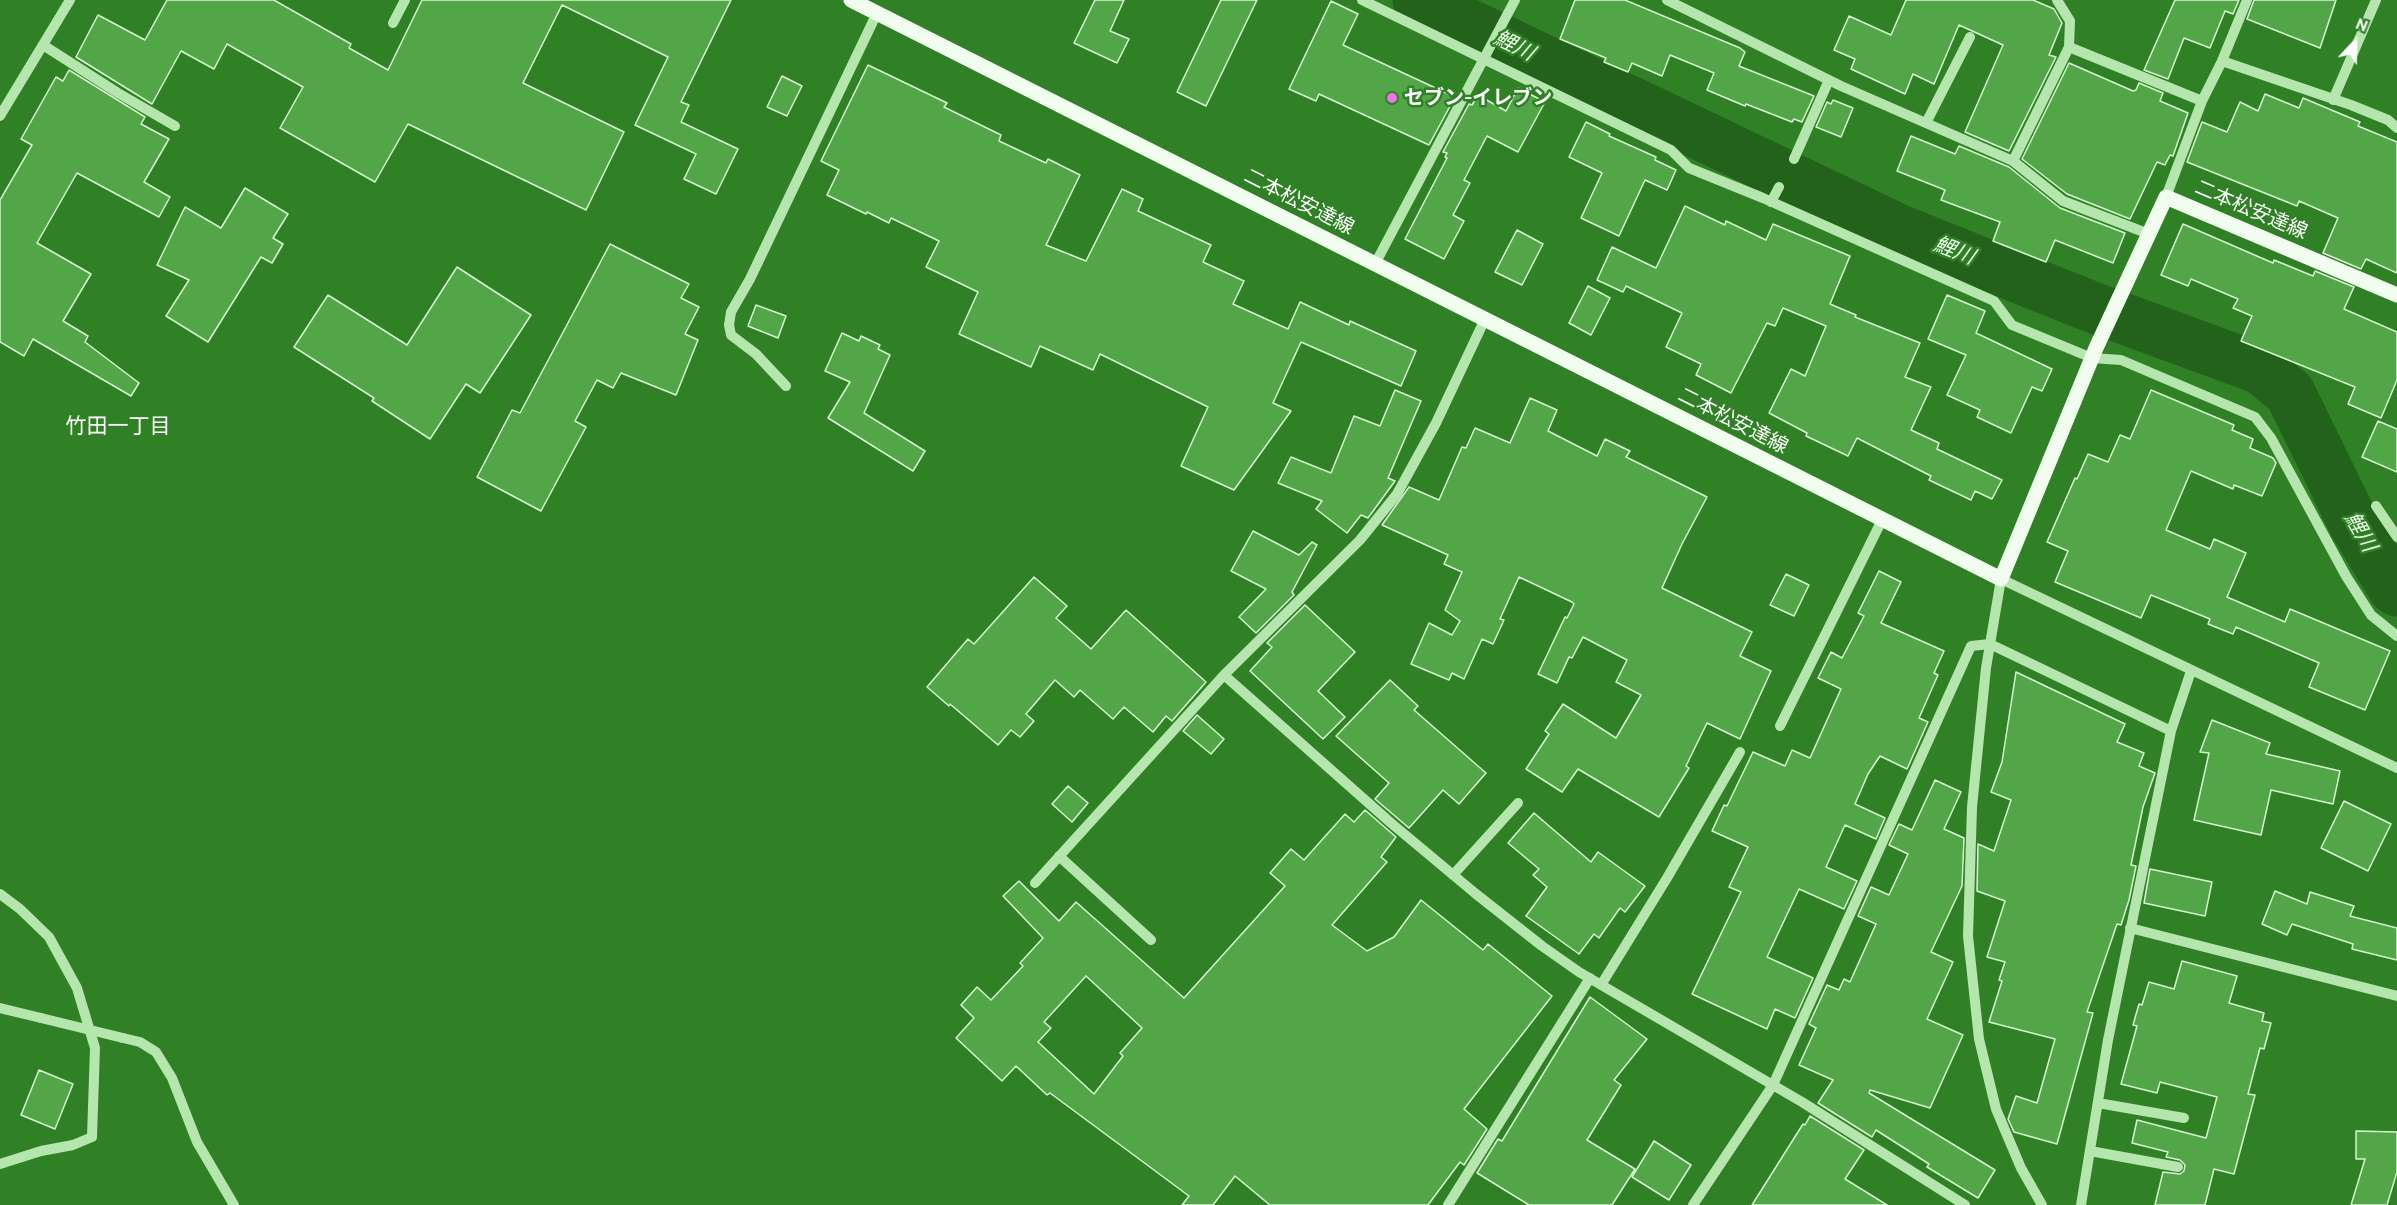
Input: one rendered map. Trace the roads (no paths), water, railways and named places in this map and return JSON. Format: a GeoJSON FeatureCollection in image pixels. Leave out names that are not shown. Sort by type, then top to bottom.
{"type":"FeatureCollection","features":[{"type":"Feature","properties":{"kind":"main road","name":"二本松安達線"},"geometry":{"type":"LineString","coordinates":[[851,0],[2001,579],[2094,353],[2166,197],[2397,295]]}},
{"type":"Feature","properties":{"kind":"street"},"geometry":{"type":"LineString","coordinates":[[0,116],[70,0]]}},
{"type":"Feature","properties":{"kind":"street"},"geometry":{"type":"LineString","coordinates":[[393,23],[405,0]]}},
{"type":"Feature","properties":{"kind":"street"},"geometry":{"type":"LineString","coordinates":[[1362,0],[1485,56],[1671,150],[1689,168],[1771,202],[1994,302],[2012,325],[2121,360],[2254,417],[2271,438],[2346,576],[2372,615],[2397,636]]}},
{"type":"Feature","properties":{"kind":"street"},"geometry":{"type":"LineString","coordinates":[[1376,264],[1515,0]]}},
{"type":"Feature","properties":{"kind":"street"},"geometry":{"type":"LineString","coordinates":[[1667,0],[1829,80],[2013,161],[2063,201],[2149,234]]}},
{"type":"Feature","properties":{"kind":"street"},"geometry":{"type":"LineString","coordinates":[[2013,161],[2069,46],[2070,21],[2056,0]]}},
{"type":"Feature","properties":{"kind":"street"},"geometry":{"type":"LineString","coordinates":[[2166,197],[2202,101],[2222,61],[2247,0]]}},
{"type":"Feature","properties":{"kind":"street"},"geometry":{"type":"LineString","coordinates":[[2333,100],[2376,0]]}},
{"type":"Feature","properties":{"kind":"street"},"geometry":{"type":"LineString","coordinates":[[786,386],[756,354],[731,335],[730,312],[750,279],[877,13]]}},
{"type":"Feature","properties":{"kind":"street"},"geometry":{"type":"LineString","coordinates":[[1926,123],[1970,37]]}},
{"type":"Feature","properties":{"kind":"street"},"geometry":{"type":"LineString","coordinates":[[43,45],[175,126]]}},
{"type":"Feature","properties":{"kind":"street"},"geometry":{"type":"LineString","coordinates":[[2069,46],[2202,101]]}},
{"type":"Feature","properties":{"kind":"street"},"geometry":{"type":"LineString","coordinates":[[2222,61],[2351,105],[2388,120],[2397,128]]}},
{"type":"Feature","properties":{"kind":"street"},"geometry":{"type":"LineString","coordinates":[[1794,159],[1829,80]]}},
{"type":"Feature","properties":{"kind":"street"},"geometry":{"type":"LineString","coordinates":[[1771,202],[1779,187]]}},
{"type":"Feature","properties":{"kind":"street"},"geometry":{"type":"LineString","coordinates":[[1035,882],[1224,675],[1360,540],[1397,494],[1436,423],[1485,319]]}},
{"type":"Feature","properties":{"kind":"street"},"geometry":{"type":"LineString","coordinates":[[2376,506],[2397,537]]}},
{"type":"Feature","properties":{"kind":"street"},"geometry":{"type":"LineString","coordinates":[[1780,726],[1882,520]]}},
{"type":"Feature","properties":{"kind":"street"},"geometry":{"type":"LineString","coordinates":[[2042,1205],[2021,1168],[1996,1109],[1979,1039],[1968,936],[1972,807],[1990,644],[2001,579],[2397,768]]}},
{"type":"Feature","properties":{"kind":"street"},"geometry":{"type":"LineString","coordinates":[[1693,1205],[1773,1085],[1971,646],[1990,644],[2171,731]]}},
{"type":"Feature","properties":{"kind":"street"},"geometry":{"type":"LineString","coordinates":[[2081,1205],[2108,1040],[2130,928],[2171,731],[2191,671]]}},
{"type":"Feature","properties":{"kind":"street"},"geometry":{"type":"LineString","coordinates":[[1224,675],[1453,875],[1542,946],[1601,985],[1773,1085],[1965,1205]]}},
{"type":"Feature","properties":{"kind":"street"},"geometry":{"type":"LineString","coordinates":[[1601,985],[1667,878],[1740,752]]}},
{"type":"Feature","properties":{"kind":"street"},"geometry":{"type":"LineString","coordinates":[[1453,875],[1518,803]]}},
{"type":"Feature","properties":{"kind":"street"},"geometry":{"type":"LineString","coordinates":[[1059,856],[1151,940]]}},
{"type":"Feature","properties":{"kind":"street"},"geometry":{"type":"LineString","coordinates":[[0,894],[20,909],[49,937],[77,988],[95,1048],[92,1137],[73,1145],[41,1151],[0,1164]]}},
{"type":"Feature","properties":{"kind":"street"},"geometry":{"type":"LineString","coordinates":[[2130,928],[2397,996]]}},
{"type":"Feature","properties":{"kind":"street"},"geometry":{"type":"LineString","coordinates":[[1448,1205],[1590,978]]}},
{"type":"Feature","properties":{"kind":"street"},"geometry":{"type":"LineString","coordinates":[[0,1008],[140,1042],[156,1052],[172,1078],[197,1142],[234,1205]]}},
{"type":"Feature","properties":{"kind":"street"},"geometry":{"type":"LineString","coordinates":[[2098,1102],[2184,1118]]}},
{"type":"Feature","properties":{"kind":"street"},"geometry":{"type":"LineString","coordinates":[[2090,1151],[2178,1167]]}},
{"type":"Feature","properties":{"kind":"waterway","name":"鯉川"},"geometry":{"type":"LineString","coordinates":[[1418,0],[1902,231],[2092,307],[2261,369],[2290,393],[2354,524],[2397,591]]}},
{"type":"Feature","properties":{"kind":"place","name":"セブン-イレブン"},"geometry":{"type":"Point","coordinates":[1392,98]}},
{"type":"Feature","properties":{"kind":"district","name":"竹田一丁目"},"geometry":{"type":"Point","coordinates":[118,427]}}]}
